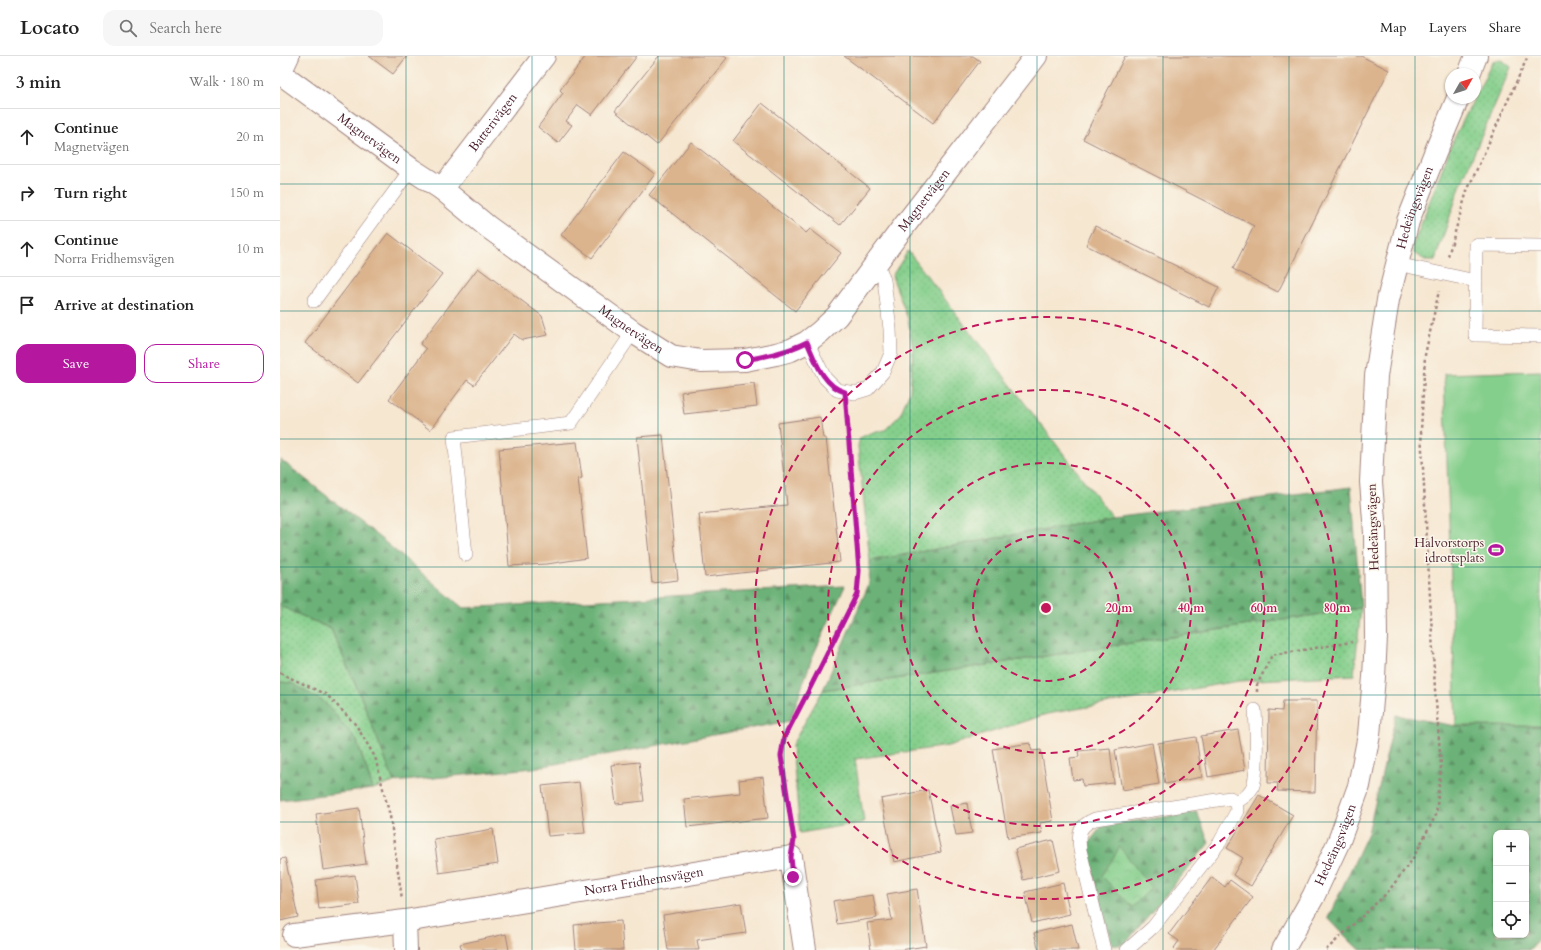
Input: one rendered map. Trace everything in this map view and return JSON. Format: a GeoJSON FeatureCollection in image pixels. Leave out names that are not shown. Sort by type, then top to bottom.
{"type":"FeatureCollection","features":[{"type":"Feature","properties":{"kind":"street"},"geometry":{"type":"LineString","coordinates":[[280,73],[288,56]]}},
{"type":"Feature","properties":{"kind":"street","name":"Batterivägen"},"geometry":{"type":"LineString","coordinates":[[442,189],[544,56]]}},
{"type":"Feature","properties":{"kind":"street","name":"Magnetvägen"},"geometry":{"type":"LineString","coordinates":[[280,73],[442,189],[488,227],[633,332],[671,356],[701,361],[745,360],[776,354],[792,350],[807,342],[820,332],[837,316],[1036,56]]}},
{"type":"Feature","properties":{"kind":"street"},"geometry":{"type":"LineString","coordinates":[[1471,68],[1476,56]]}},
{"type":"Feature","properties":{"kind":"street","name":"Hedeängsvägen"},"geometry":{"type":"LineString","coordinates":[[1283,950],[1313,897],[1336,848],[1359,786],[1369,735],[1376,637],[1375,533],[1371,482],[1376,376],[1388,300],[1408,221],[1434,153],[1455,104]]}},
{"type":"Feature","properties":{"kind":"street"},"geometry":{"type":"LineString","coordinates":[[791,857],[805,950]]}},
{"type":"Feature","properties":{"kind":"street","name":"Norra Fridhemsvägen"},"geometry":{"type":"LineString","coordinates":[[294,935],[405,921],[791,857]]}},
{"type":"Feature","properties":{"kind":"street"},"geometry":{"type":"LineString","coordinates":[[405,921],[406,950]]}},
{"type":"Feature","properties":{"kind":"lane"},"geometry":{"type":"LineString","coordinates":[[314,301],[411,168]]}},
{"type":"Feature","properties":{"kind":"lane"},"geometry":{"type":"LineString","coordinates":[[1541,246],[1476,245],[1475,335],[1541,336]]}},
{"type":"Feature","properties":{"kind":"lane"},"geometry":{"type":"LineString","coordinates":[[807,342],[825,378],[837,390],[855,394],[868,389],[883,372],[891,353],[890,329],[884,280],[877,262]]}},
{"type":"Feature","properties":{"kind":"lane"},"geometry":{"type":"LineString","coordinates":[[1398,264],[1476,281]]}},
{"type":"Feature","properties":{"kind":"lane"},"geometry":{"type":"LineString","coordinates":[[466,555],[454,437],[571,423],[633,332]]}},
{"type":"Feature","properties":{"kind":"lane"},"geometry":{"type":"LineString","coordinates":[[1236,802],[1248,795],[1253,786],[1256,775],[1255,710]]}},
{"type":"Feature","properties":{"kind":"lane"},"geometry":{"type":"LineString","coordinates":[[1104,950],[1080,850],[1078,837],[1081,828],[1086,823],[1095,819],[1230,798],[1236,802],[1237,811],[1220,842],[1153,927],[1127,950]]}},
{"type":"Feature","properties":{"kind":"path"},"geometry":{"type":"LineString","coordinates":[[1326,950],[1387,893],[1412,860],[1436,815],[1441,766],[1435,689],[1421,430],[1425,355],[1442,274],[1467,191],[1528,56]]}},
{"type":"Feature","properties":{"kind":"path"},"geometry":{"type":"LineString","coordinates":[[791,857],[794,840],[781,756],[784,738],[857,594],[859,571],[845,392]]}},
{"type":"Feature","properties":{"kind":"path"},"geometry":{"type":"LineString","coordinates":[[1255,710],[1257,685],[1272,656],[1376,637]]}},
{"type":"Feature","properties":{"kind":"path"},"geometry":{"type":"LineString","coordinates":[[280,673],[327,695],[356,725],[375,757],[390,816],[405,921]]}},
{"type":"Feature","properties":{"kind":"green space"},"geometry":{"type":"Polygon","coordinates":[[[1501,59],[1511,67],[1461,184],[1435,260],[1425,260],[1414,253],[1413,245],[1452,143],[1472,104],[1481,104],[1481,85],[1493,61],[1501,59]]]}},
{"type":"Feature","properties":{"kind":"green space"},"geometry":{"type":"Polygon","coordinates":[[[908,251],[1112,517],[870,561],[858,446],[860,438],[868,434],[885,430],[900,415],[910,391],[913,349],[908,319],[892,276],[908,251]]]}},
{"type":"Feature","properties":{"kind":"green space","name":"Halvorstorps idrottsplats"},"geometry":{"type":"Polygon","coordinates":[[[1541,371],[1541,726],[1456,726],[1444,374],[1541,371]]]}},
{"type":"Feature","properties":{"kind":"green space"},"geometry":{"type":"Polygon","coordinates":[[[280,459],[385,542],[463,608],[845,586],[812,658],[790,721],[533,768],[394,782],[363,702],[331,629],[280,606],[280,459]]]}},
{"type":"Feature","properties":{"kind":"green space"},"geometry":{"type":"Polygon","coordinates":[[[1351,487],[1361,608],[823,690],[869,584],[870,561],[1112,517],[1351,487]]]}},
{"type":"Feature","properties":{"kind":"green space"},"geometry":{"type":"Polygon","coordinates":[[[280,606],[331,629],[363,702],[394,782],[373,789],[356,739],[324,702],[292,684],[280,682],[280,606]]]}},
{"type":"Feature","properties":{"kind":"green space"},"geometry":{"type":"Polygon","coordinates":[[[1361,608],[1354,675],[1239,681],[1047,714],[948,746],[855,759],[864,822],[800,833],[792,745],[823,690],[1361,608]]]}},
{"type":"Feature","properties":{"kind":"green space"},"geometry":{"type":"Polygon","coordinates":[[[280,682],[292,683],[324,702],[356,739],[373,789],[280,800],[280,682]]]}},
{"type":"Feature","properties":{"kind":"green space"},"geometry":{"type":"Polygon","coordinates":[[[1396,715],[1456,726],[1541,726],[1541,937],[1529,950],[1361,950],[1355,946],[1328,918],[1368,833],[1396,715]]]}},
{"type":"Feature","properties":{"kind":"green space"},"geometry":{"type":"Polygon","coordinates":[[[1197,812],[1209,843],[1124,945],[1112,945],[1102,912],[1087,845],[1102,826],[1197,812]]]}},
{"type":"Feature","properties":{"kind":"green space"},"geometry":{"type":"Polygon","coordinates":[[[1120,847],[1151,888],[1132,907],[1102,876],[1120,847]]]}},
{"type":"Feature","properties":{"kind":"building"},"geometry":{"type":"Polygon","coordinates":[[[369,56],[407,56],[393,74],[369,56]]]}},
{"type":"Feature","properties":{"kind":"building"},"geometry":{"type":"Polygon","coordinates":[[[586,56],[637,56],[592,115],[578,105],[566,121],[572,125],[558,143],[538,127],[563,93],[560,90],[586,56]]]}},
{"type":"Feature","properties":{"kind":"building"},"geometry":{"type":"Polygon","coordinates":[[[659,56],[724,56],[727,58],[657,145],[615,111],[659,56]]]}},
{"type":"Feature","properties":{"kind":"building"},"geometry":{"type":"Polygon","coordinates":[[[844,56],[973,56],[980,61],[933,123],[844,56]]]}},
{"type":"Feature","properties":{"kind":"building"},"geometry":{"type":"Polygon","coordinates":[[[1125,56],[1361,56],[1389,70],[1278,292],[1233,269],[1254,226],[1083,139],[1125,56]]]}},
{"type":"Feature","properties":{"kind":"building"},"geometry":{"type":"Polygon","coordinates":[[[762,103],[870,188],[840,225],[733,141],[762,103]]]}},
{"type":"Feature","properties":{"kind":"building"},"geometry":{"type":"Polygon","coordinates":[[[691,142],[806,233],[810,229],[841,253],[795,311],[649,195],[691,142]]]}},
{"type":"Feature","properties":{"kind":"building"},"geometry":{"type":"Polygon","coordinates":[[[624,152],[655,174],[592,258],[561,235],[624,152]]]}},
{"type":"Feature","properties":{"kind":"building"},"geometry":{"type":"Polygon","coordinates":[[[1095,226],[1219,287],[1209,307],[1086,245],[1095,226]]]}},
{"type":"Feature","properties":{"kind":"building"},"geometry":{"type":"Polygon","coordinates":[[[388,233],[442,274],[358,383],[305,343],[388,233]]]}},
{"type":"Feature","properties":{"kind":"building"},"geometry":{"type":"Polygon","coordinates":[[[478,268],[542,316],[548,335],[522,340],[514,334],[474,385],[467,380],[430,430],[389,399],[426,349],[420,344],[478,268]]]}},
{"type":"Feature","properties":{"kind":"building"},"geometry":{"type":"Polygon","coordinates":[[[754,383],[757,406],[684,414],[681,392],[754,383]]]}},
{"type":"Feature","properties":{"kind":"building"},"geometry":{"type":"Polygon","coordinates":[[[820,417],[823,438],[826,438],[840,562],[705,577],[699,514],[787,505],[778,423],[820,417]]]}},
{"type":"Feature","properties":{"kind":"building"},"geometry":{"type":"Polygon","coordinates":[[[663,435],[678,580],[652,583],[637,437],[663,435]]]}},
{"type":"Feature","properties":{"kind":"building"},"geometry":{"type":"Polygon","coordinates":[[[577,442],[582,478],[578,479],[587,558],[547,564],[509,566],[499,449],[577,442]]]}},
{"type":"Feature","properties":{"kind":"building"},"geometry":{"type":"Polygon","coordinates":[[[1283,701],[1317,701],[1315,792],[1277,791],[1278,783],[1268,783],[1269,710],[1282,711],[1283,701]]]}},
{"type":"Feature","properties":{"kind":"building"},"geometry":{"type":"Polygon","coordinates":[[[1238,730],[1245,770],[1208,777],[1201,736],[1238,730]]]}},
{"type":"Feature","properties":{"kind":"building"},"geometry":{"type":"Polygon","coordinates":[[[1196,737],[1202,777],[1165,784],[1158,743],[1196,737]]]}},
{"type":"Feature","properties":{"kind":"building"},"geometry":{"type":"Polygon","coordinates":[[[1030,743],[1032,751],[1041,750],[1053,821],[1040,823],[1042,833],[1008,838],[993,749],[1030,743]]]}},
{"type":"Feature","properties":{"kind":"building"},"geometry":{"type":"Polygon","coordinates":[[[1152,743],[1159,784],[1122,790],[1115,750],[1152,743]]]}},
{"type":"Feature","properties":{"kind":"building"},"geometry":{"type":"Polygon","coordinates":[[[1110,748],[1114,783],[1083,786],[1082,779],[1073,780],[1070,758],[1079,757],[1078,751],[1110,748]]]}},
{"type":"Feature","properties":{"kind":"building"},"geometry":{"type":"Polygon","coordinates":[[[639,762],[644,801],[616,804],[611,765],[639,762]]]}},
{"type":"Feature","properties":{"kind":"building"},"geometry":{"type":"Polygon","coordinates":[[[763,777],[768,818],[687,827],[684,799],[740,793],[739,780],[763,777]]]}},
{"type":"Feature","properties":{"kind":"building"},"geometry":{"type":"Polygon","coordinates":[[[579,782],[585,833],[548,836],[542,786],[579,782]]]}},
{"type":"Feature","properties":{"kind":"building"},"geometry":{"type":"Polygon","coordinates":[[[928,790],[941,852],[894,862],[881,799],[928,790]]]}},
{"type":"Feature","properties":{"kind":"building"},"geometry":{"type":"Polygon","coordinates":[[[1259,795],[1293,815],[1251,886],[1233,875],[1243,858],[1227,848],[1259,795]]]}},
{"type":"Feature","properties":{"kind":"building"},"geometry":{"type":"Polygon","coordinates":[[[967,803],[972,833],[956,835],[950,806],[967,803]]]}},
{"type":"Feature","properties":{"kind":"building"},"geometry":{"type":"Polygon","coordinates":[[[359,808],[366,864],[323,870],[316,814],[359,808]]]}},
{"type":"Feature","properties":{"kind":"building"},"geometry":{"type":"Polygon","coordinates":[[[493,829],[498,864],[439,873],[434,839],[493,829]]]}},
{"type":"Feature","properties":{"kind":"building"},"geometry":{"type":"Polygon","coordinates":[[[1053,840],[1060,871],[1023,880],[1015,849],[1053,840]]]}},
{"type":"Feature","properties":{"kind":"building"},"geometry":{"type":"Polygon","coordinates":[[[285,858],[298,917],[280,921],[280,859],[285,858]]]}},
{"type":"Feature","properties":{"kind":"building"},"geometry":{"type":"Polygon","coordinates":[[[355,875],[359,904],[319,909],[316,880],[355,875]]]}},
{"type":"Feature","properties":{"kind":"building"},"geometry":{"type":"Polygon","coordinates":[[[1212,877],[1225,887],[1230,880],[1253,897],[1213,950],[1176,950],[1174,948],[1179,941],[1169,934],[1212,877]]]}},
{"type":"Feature","properties":{"kind":"building"},"geometry":{"type":"Polygon","coordinates":[[[1063,883],[1070,914],[1032,923],[1025,892],[1063,883]]]}},
{"type":"Feature","properties":{"kind":"building"},"geometry":{"type":"Polygon","coordinates":[[[917,889],[926,946],[900,950],[871,950],[867,923],[892,920],[887,894],[917,889]]]}},
{"type":"Feature","properties":{"kind":"building"},"geometry":{"type":"Polygon","coordinates":[[[873,895],[877,918],[837,924],[833,901],[873,895]]]}},
{"type":"Feature","properties":{"kind":"building"},"geometry":{"type":"Polygon","coordinates":[[[741,903],[746,933],[697,940],[699,950],[668,950],[663,915],[741,903]]]}},
{"type":"Feature","properties":{"kind":"building"},"geometry":{"type":"Polygon","coordinates":[[[621,921],[623,950],[576,950],[574,925],[621,921]]]}},
{"type":"Feature","properties":{"kind":"building"},"geometry":{"type":"Polygon","coordinates":[[[1072,924],[1078,950],[1039,950],[1034,933],[1072,924]]]}},
{"type":"Feature","properties":{"kind":"building"},"geometry":{"type":"Polygon","coordinates":[[[506,934],[509,950],[462,950],[460,944],[506,934]]]}},
{"type":"Feature","properties":{"kind":"place","name":"Halvorstorps idrottsplats"},"geometry":{"type":"Point","coordinates":[1496,550]}},
{"type":"Feature","properties":{"kind":"route"},"geometry":{"type":"LineString","coordinates":[[745,360],[792,350],[807,342],[814,359],[825,378],[837,390],[845,392],[859,571],[857,594],[784,738],[781,756],[794,840],[791,857],[793,877]]}}]}
